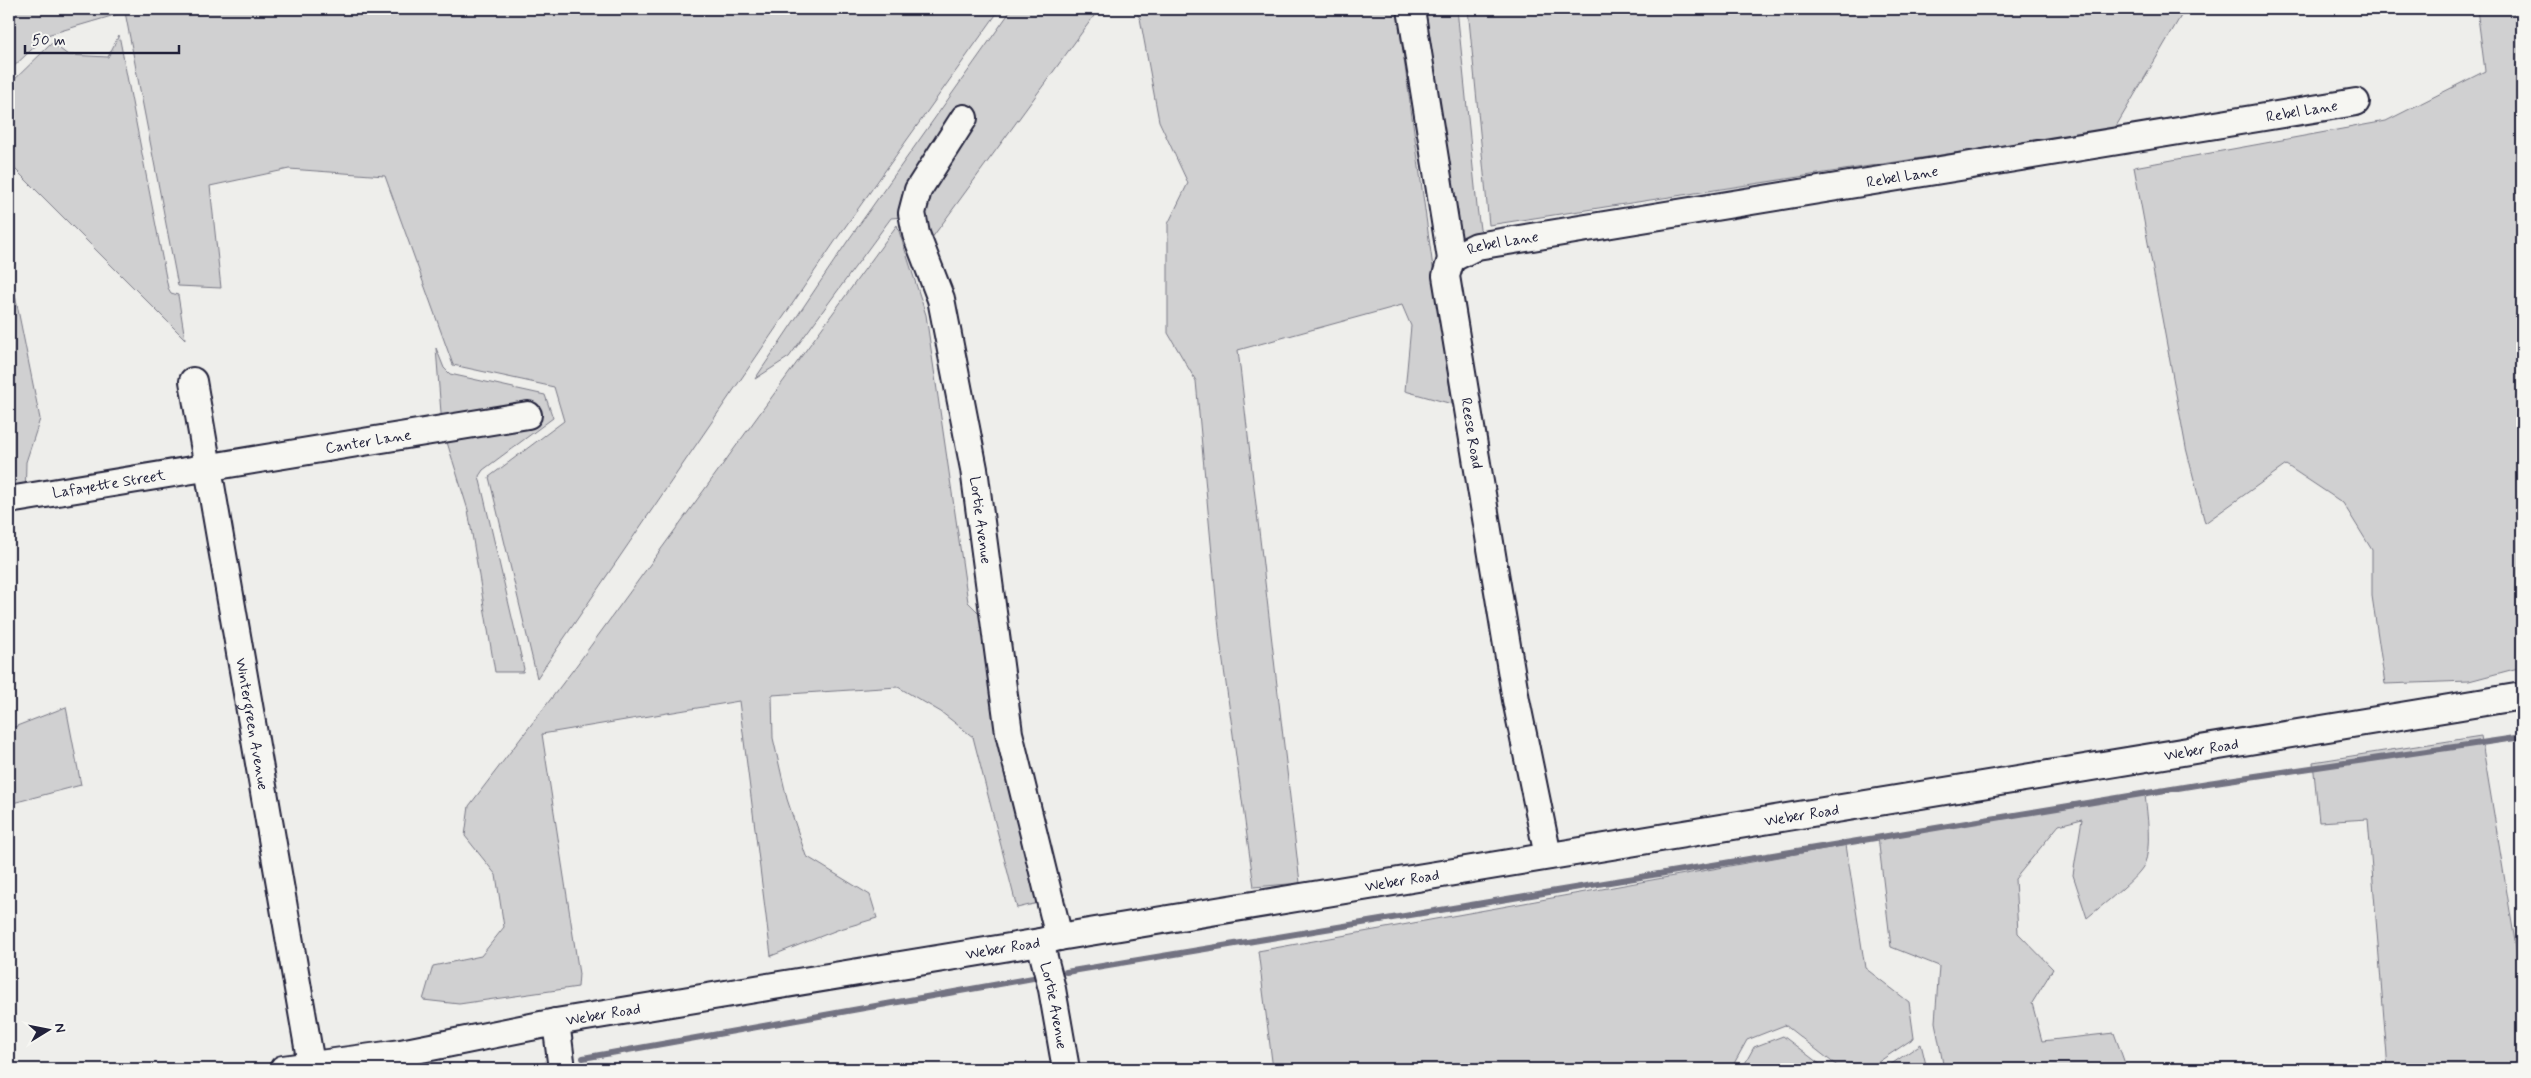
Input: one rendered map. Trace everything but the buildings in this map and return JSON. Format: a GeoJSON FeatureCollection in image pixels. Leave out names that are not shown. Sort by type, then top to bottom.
{"type":"FeatureCollection","features":[{"type":"Feature","properties":{"kind":"street","name":"Reese Road"},"geometry":{"type":"LineString","coordinates":[[1411,9],[1451,259],[1446,276],[1516,700],[1548,856]]}},
{"type":"Feature","properties":{"kind":"street","name":"Rebel Lane"},"geometry":{"type":"LineString","coordinates":[[1451,259],[1477,246],[2356,102]]}},
{"type":"Feature","properties":{"kind":"street","name":"Lortie Avenue"},"geometry":{"type":"LineString","coordinates":[[964,118],[918,190],[912,212],[916,234],[941,299],[974,469],[1009,733],[1049,939],[1052,989],[1066,1069]]}},
{"type":"Feature","properties":{"kind":"street","name":"Wintergreen Avenue"},"geometry":{"type":"LineString","coordinates":[[193,381],[311,1064]]}},
{"type":"Feature","properties":{"kind":"street","name":"Canter Lane"},"geometry":{"type":"LineString","coordinates":[[208,466],[528,415]]}},
{"type":"Feature","properties":{"kind":"street","name":"Lafayette Street"},"geometry":{"type":"LineString","coordinates":[[9,500],[208,466]]}},
{"type":"Feature","properties":{"kind":"street","name":"Weber Road"},"geometry":{"type":"LineString","coordinates":[[283,1069],[401,1053],[556,1022],[1049,939],[1548,856],[2028,780],[2522,696]]}},
{"type":"Feature","properties":{"kind":"street"},"geometry":{"type":"LineString","coordinates":[[556,1022],[562,1069]]}},
{"type":"Feature","properties":{"kind":"shaded area"},"geometry":{"type":"Polygon","coordinates":[[[9,9],[1000,9],[838,237],[537,678],[489,477],[564,421],[554,387],[453,365],[385,176],[289,169],[210,186],[221,288],[178,286],[125,12],[47,35],[9,71],[9,9]]]}},
{"type":"Feature","properties":{"kind":"shaded area"},"geometry":{"type":"Polygon","coordinates":[[[1012,9],[1099,9],[918,257],[903,217],[891,218],[789,357],[755,379],[847,242],[1012,9]]]}},
{"type":"Feature","properties":{"kind":"shaded area"},"geometry":{"type":"Polygon","coordinates":[[[1133,9],[1397,9],[1452,404],[1405,391],[1411,326],[1402,305],[1238,350],[1300,883],[1254,887],[1220,640],[1196,381],[1168,333],[1168,224],[1188,183],[1159,121],[1140,18],[1133,9]]]}},
{"type":"Feature","properties":{"kind":"shaded area"},"geometry":{"type":"Polygon","coordinates":[[[1407,9],[1457,9],[1477,207],[1480,229],[1484,233],[1479,254],[1444,276],[1407,9]]]}},
{"type":"Feature","properties":{"kind":"shaded area"},"geometry":{"type":"Polygon","coordinates":[[[1468,9],[2185,9],[2115,128],[1489,225],[1468,9]]]}},
{"type":"Feature","properties":{"kind":"shaded area"},"geometry":{"type":"Polygon","coordinates":[[[2477,9],[2522,9],[2522,667],[2469,681],[2385,684],[2372,596],[2372,550],[2343,503],[2286,465],[2205,523],[2186,448],[2134,167],[2386,121],[2485,71],[2477,9]]]}},
{"type":"Feature","properties":{"kind":"shaded area"},"geometry":{"type":"Polygon","coordinates":[[[119,35],[168,288],[171,293],[178,295],[185,339],[9,163],[9,85],[52,43],[68,55],[108,57],[119,35]]]}},
{"type":"Feature","properties":{"kind":"shaded area"},"geometry":{"type":"Polygon","coordinates":[[[897,225],[926,315],[968,602],[984,618],[1038,903],[1017,908],[973,737],[941,712],[898,687],[772,695],[773,738],[787,799],[806,856],[870,895],[877,918],[837,930],[771,956],[739,701],[542,734],[579,974],[578,987],[459,1004],[423,1000],[433,966],[481,956],[504,927],[496,875],[465,836],[469,806],[576,666],[897,225]]]}},
{"type":"Feature","properties":{"kind":"shaded area"},"geometry":{"type":"Polygon","coordinates":[[[9,265],[40,419],[26,462],[25,501],[9,504],[9,265]]]}},
{"type":"Feature","properties":{"kind":"shaded area"},"geometry":{"type":"Polygon","coordinates":[[[436,348],[444,368],[450,374],[545,395],[553,418],[483,470],[479,476],[524,669],[523,672],[495,672],[468,510],[442,426],[436,348]]]}},
{"type":"Feature","properties":{"kind":"shaded area"},"geometry":{"type":"Polygon","coordinates":[[[66,707],[81,785],[9,804],[9,729],[66,707]]]}},
{"type":"Feature","properties":{"kind":"shaded area"},"geometry":{"type":"Polygon","coordinates":[[[2481,736],[2522,984],[2522,1069],[2388,1069],[2368,819],[2319,822],[2313,762],[2481,736]]]}},
{"type":"Feature","properties":{"kind":"shaded area"},"geometry":{"type":"Polygon","coordinates":[[[2145,795],[2148,821],[2148,849],[2144,865],[2126,885],[2087,918],[2073,875],[2082,819],[2059,825],[2015,879],[2018,933],[2053,969],[2032,1003],[2042,1041],[2114,1033],[2127,1069],[1944,1069],[1935,1022],[1939,966],[1891,947],[1878,837],[2145,795]]]}},
{"type":"Feature","properties":{"kind":"shaded area"},"geometry":{"type":"Polygon","coordinates":[[[1846,845],[1865,968],[1909,1002],[1914,1038],[1868,1069],[1841,1069],[1785,1025],[1747,1040],[1731,1069],[1273,1069],[1258,951],[1846,845]]]}},
{"type":"Feature","properties":{"kind":"shaded area"},"geometry":{"type":"Polygon","coordinates":[[[1783,1036],[1826,1069],[1742,1069],[1754,1047],[1783,1036]]]}},
{"type":"Feature","properties":{"kind":"shaded area"},"geometry":{"type":"Polygon","coordinates":[[[1921,1044],[1927,1069],[1884,1069],[1921,1044]]]}},
{"type":"Feature","properties":{"kind":"waterway"},"geometry":{"type":"LineString","coordinates":[[1066,972],[2208,783],[2522,737]]}},
{"type":"Feature","properties":{"kind":"waterway"},"geometry":{"type":"LineString","coordinates":[[583,1058],[1033,978]]}},
{"type":"Feature","properties":{"kind":"waterway"},"geometry":{"type":"LineString","coordinates":[[524,1069],[547,1065]]}}]}
